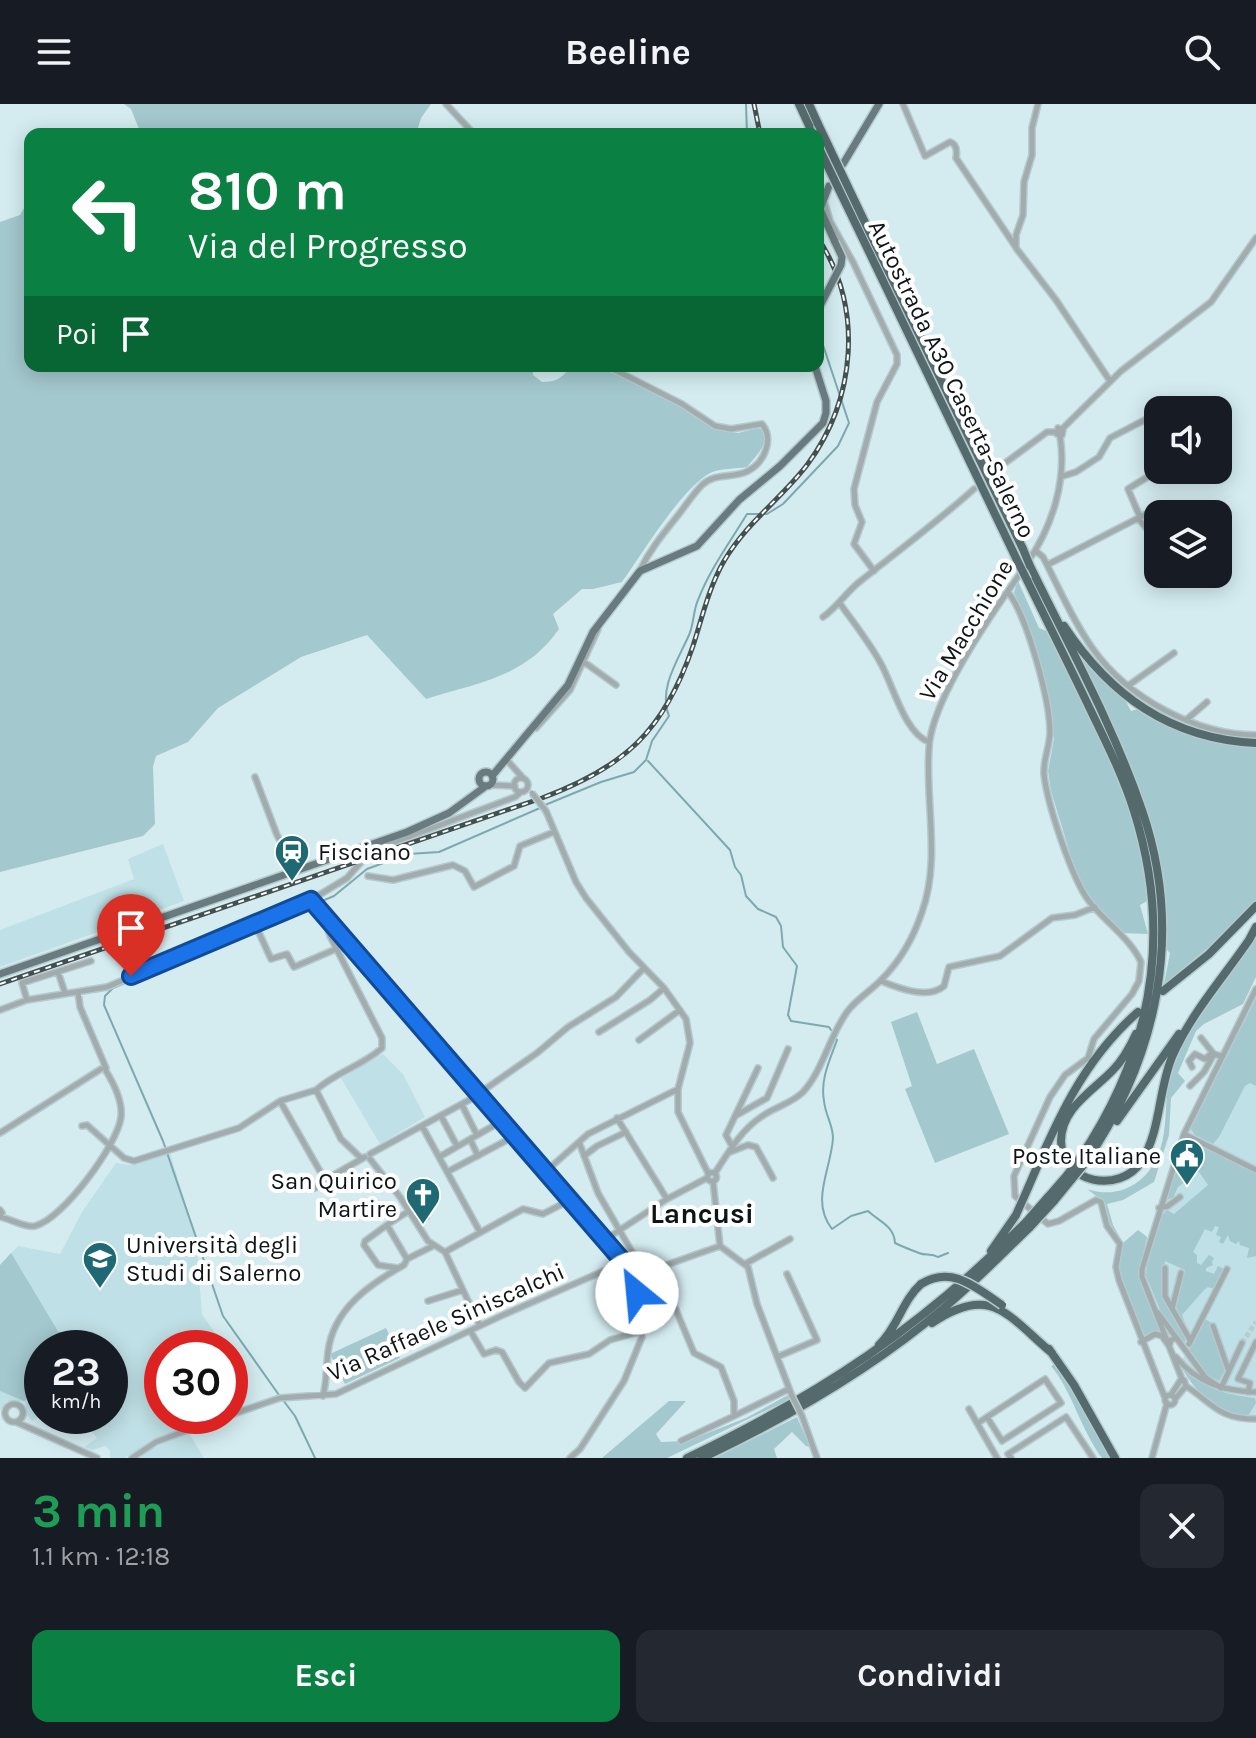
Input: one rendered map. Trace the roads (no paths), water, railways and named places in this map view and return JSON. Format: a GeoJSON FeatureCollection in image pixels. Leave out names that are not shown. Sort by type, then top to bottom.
{"type":"FeatureCollection","features":[{"type":"Feature","properties":{"kind":"highway","name":"Autostrada A30 Caserta-Salerno"},"geometry":{"type":"LineString","coordinates":[[799,104],[813,128]]}},
{"type":"Feature","properties":{"kind":"highway","name":"Autostrada A30 Caserta-Salerno"},"geometry":{"type":"LineString","coordinates":[[809,104],[814,128]]}},
{"type":"Feature","properties":{"kind":"highway","name":"Autostrada A30 Caserta-Salerno"},"geometry":{"type":"LineString","coordinates":[[824,150],[1030,566]]}},
{"type":"Feature","properties":{"kind":"highway","name":"Autostrada A30 Caserta-Salerno"},"geometry":{"type":"LineString","coordinates":[[824,157],[864,232],[1124,783],[1142,837],[1157,904]]}},
{"type":"Feature","properties":{"kind":"highway"},"geometry":{"type":"LineString","coordinates":[[1030,566],[1079,648],[1117,690],[1182,729],[1227,740],[1256,743]]}},
{"type":"Feature","properties":{"kind":"highway"},"geometry":{"type":"LineString","coordinates":[[1030,566],[1129,776],[1150,837],[1157,904],[1158,989],[1137,1068],[1120,1106],[1097,1145]]}},
{"type":"Feature","properties":{"kind":"highway"},"geometry":{"type":"LineString","coordinates":[[1163,991],[1209,954],[1256,906]]}},
{"type":"Feature","properties":{"kind":"highway"},"geometry":{"type":"LineString","coordinates":[[881,1356],[946,1306],[1028,1224],[1082,1160],[1108,1114],[1132,1061],[1147,1008],[1158,924]]}},
{"type":"Feature","properties":{"kind":"highway"},"geometry":{"type":"LineString","coordinates":[[1152,972],[1138,1029],[1131,1044],[1115,1068],[1076,1103],[1065,1121],[1062,1150],[1073,1169],[1088,1179],[1115,1181],[1129,1175],[1140,1164],[1153,1134],[1167,1070],[1177,1048],[1256,926]]}},
{"type":"Feature","properties":{"kind":"highway"},"geometry":{"type":"LineString","coordinates":[[1082,1160],[1138,1091],[1256,926]]}},
{"type":"Feature","properties":{"kind":"highway"},"geometry":{"type":"LineString","coordinates":[[916,1322],[985,1257],[1016,1215],[1063,1107],[1076,1085],[1109,1040],[1138,1012]]}},
{"type":"Feature","properties":{"kind":"highway"},"geometry":{"type":"LineString","coordinates":[[687,1458],[780,1412],[857,1366],[916,1322],[1028,1224]]}},
{"type":"Feature","properties":{"kind":"highway"},"geometry":{"type":"LineString","coordinates":[[780,1412],[879,1344],[890,1333],[911,1294],[921,1284],[941,1275],[958,1277],[1002,1305],[1052,1353],[1074,1385],[1115,1458]]}},
{"type":"Feature","properties":{"kind":"highway"},"geometry":{"type":"LineString","coordinates":[[702,1458],[782,1418],[958,1308],[975,1303],[995,1308],[1052,1353]]}},
{"type":"Feature","properties":{"kind":"main road"},"geometry":{"type":"LineString","coordinates":[[843,164],[879,104]]}},
{"type":"Feature","properties":{"kind":"main road"},"geometry":{"type":"LineString","coordinates":[[824,196],[829,186]]}},
{"type":"Feature","properties":{"kind":"main road"},"geometry":{"type":"LineString","coordinates":[[824,218],[842,257],[824,298]]}},
{"type":"Feature","properties":{"kind":"main road"},"geometry":{"type":"LineString","coordinates":[[0,974],[430,823],[465,801],[487,780],[568,685],[593,632],[640,571],[697,546],[739,500],[817,430],[826,413],[826,401],[817,372]]}},
{"type":"Feature","properties":{"kind":"street"},"geometry":{"type":"LineString","coordinates":[[903,104],[925,156],[950,142],[954,144],[956,158],[1110,381]]}},
{"type":"Feature","properties":{"kind":"street"},"geometry":{"type":"LineString","coordinates":[[1016,246],[1038,104]]}},
{"type":"Feature","properties":{"kind":"street"},"geometry":{"type":"LineString","coordinates":[[449,106],[469,128]]}},
{"type":"Feature","properties":{"kind":"street"},"geometry":{"type":"LineString","coordinates":[[824,196],[830,221],[897,355],[897,364],[877,402],[854,489],[855,505],[862,522],[854,544],[874,571]]}},
{"type":"Feature","properties":{"kind":"street"},"geometry":{"type":"LineString","coordinates":[[993,472],[1047,432],[1059,432],[1110,381],[1211,302],[1256,238]]}},
{"type":"Feature","properties":{"kind":"street"},"geometry":{"type":"LineString","coordinates":[[619,372],[682,404],[715,426],[731,429],[762,424],[769,440],[762,457],[748,471],[711,478],[700,487],[651,547],[640,571]]}},
{"type":"Feature","properties":{"kind":"street"},"geometry":{"type":"LineString","coordinates":[[1063,476],[1076,472],[1099,457],[1110,438],[1144,420]]}},
{"type":"Feature","properties":{"kind":"street","name":"Via Macchione"},"geometry":{"type":"LineString","coordinates":[[711,1176],[762,1116],[799,1096],[810,1085],[832,1035],[846,1013],[881,981],[910,940],[923,911],[928,886],[931,858],[929,742],[935,718],[958,673],[1036,551],[1063,476],[1059,432]]}},
{"type":"Feature","properties":{"kind":"street"},"geometry":{"type":"LineString","coordinates":[[1144,479],[1128,489],[1144,524]]}},
{"type":"Feature","properties":{"kind":"street"},"geometry":{"type":"LineString","coordinates":[[823,617],[841,605],[845,595],[926,532],[974,489]]}},
{"type":"Feature","properties":{"kind":"street"},"geometry":{"type":"LineString","coordinates":[[1047,565],[1144,515]]}},
{"type":"Feature","properties":{"kind":"street"},"geometry":{"type":"LineString","coordinates":[[1036,551],[1047,565],[1094,651],[1129,685],[1186,720],[1229,733],[1256,735]]}},
{"type":"Feature","properties":{"kind":"street"},"geometry":{"type":"LineString","coordinates":[[1008,592],[1026,633],[1045,693],[1050,735],[1044,773],[1074,876],[1095,907],[1141,962],[1139,981],[1132,994],[1094,1039],[1088,1058],[1065,1075],[1050,1097],[1014,1176],[1015,1196],[1048,1224],[1096,1200],[1101,1202],[1107,1226],[1120,1244],[1117,1274],[1158,1385],[1170,1399]]}},
{"type":"Feature","properties":{"kind":"street"},"geometry":{"type":"LineString","coordinates":[[841,605],[880,662],[911,724],[923,740],[929,742]]}},
{"type":"Feature","properties":{"kind":"street"},"geometry":{"type":"LineString","coordinates":[[532,729],[570,690],[602,624]]}},
{"type":"Feature","properties":{"kind":"street"},"geometry":{"type":"LineString","coordinates":[[1129,685],[1174,653]]}},
{"type":"Feature","properties":{"kind":"street"},"geometry":{"type":"LineString","coordinates":[[584,662],[616,685]]}},
{"type":"Feature","properties":{"kind":"street"},"geometry":{"type":"LineString","coordinates":[[1186,720],[1207,702]]}},
{"type":"Feature","properties":{"kind":"street"},"geometry":{"type":"LineString","coordinates":[[503,760],[525,780],[546,811],[576,882],[586,898],[664,988],[688,1025],[690,1043],[677,1100],[681,1120],[711,1176],[720,1246],[748,1267],[757,1304],[817,1458]]}},
{"type":"Feature","properties":{"kind":"street"},"geometry":{"type":"LineString","coordinates":[[255,777],[277,835],[296,871]]}},
{"type":"Feature","properties":{"kind":"street"},"geometry":{"type":"LineString","coordinates":[[487,780],[532,793]]}},
{"type":"Feature","properties":{"kind":"street"},"geometry":{"type":"LineString","coordinates":[[0,1010],[27,1000],[107,987],[314,903],[347,878],[371,851],[504,800],[525,780]]}},
{"type":"Feature","properties":{"kind":"street"},"geometry":{"type":"LineString","coordinates":[[518,788],[525,780]]}},
{"type":"Feature","properties":{"kind":"street"},"geometry":{"type":"LineString","coordinates":[[368,876],[393,880],[453,865],[465,871],[474,887],[514,866],[520,846],[554,832]]}},
{"type":"Feature","properties":{"kind":"street"},"geometry":{"type":"LineString","coordinates":[[314,903],[632,1276],[642,1337],[624,1381],[580,1449],[570,1458]]}},
{"type":"Feature","properties":{"kind":"street"},"geometry":{"type":"LineString","coordinates":[[881,981],[900,989],[934,993],[944,986],[949,967],[1000,956],[1052,918],[1075,915],[1095,907]]}},
{"type":"Feature","properties":{"kind":"street"},"geometry":{"type":"LineString","coordinates":[[82,1126],[87,1125],[129,1161],[239,1128],[280,1101],[316,1090],[330,1078],[370,1059],[382,1048],[382,1038],[336,949],[323,921],[324,916]]}},
{"type":"Feature","properties":{"kind":"street"},"geometry":{"type":"LineString","coordinates":[[256,927],[271,959],[287,954],[294,967],[336,949]]}},
{"type":"Feature","properties":{"kind":"street"},"geometry":{"type":"LineString","coordinates":[[27,1000],[22,983],[91,961]]}},
{"type":"Feature","properties":{"kind":"street"},"geometry":{"type":"LineString","coordinates":[[315,1188],[462,1105],[537,1053],[572,1024],[616,997],[644,968]]}},
{"type":"Feature","properties":{"kind":"street"},"geometry":{"type":"LineString","coordinates":[[58,972],[66,994]]}},
{"type":"Feature","properties":{"kind":"street"},"geometry":{"type":"LineString","coordinates":[[599,1032],[664,988]]}},
{"type":"Feature","properties":{"kind":"street"},"geometry":{"type":"LineString","coordinates":[[1256,989],[1184,1134],[1142,1269],[1142,1277],[1186,1386],[1215,1409],[1228,1415],[1256,1419]]}},
{"type":"Feature","properties":{"kind":"street"},"geometry":{"type":"LineString","coordinates":[[0,1212],[30,1226],[38,1225],[64,1208],[83,1186],[110,1144],[121,1118],[120,1104],[80,1007],[78,992]]}},
{"type":"Feature","properties":{"kind":"street"},"geometry":{"type":"LineString","coordinates":[[639,1040],[680,1010]]}},
{"type":"Feature","properties":{"kind":"street"},"geometry":{"type":"LineString","coordinates":[[1201,1038],[1213,1053],[1221,1056]]}},
{"type":"Feature","properties":{"kind":"street"},"geometry":{"type":"LineString","coordinates":[[735,1116],[767,1098],[788,1049]]}},
{"type":"Feature","properties":{"kind":"street"},"geometry":{"type":"LineString","coordinates":[[1192,1067],[1189,1061],[1195,1054],[1205,1059],[1213,1053]]}},
{"type":"Feature","properties":{"kind":"street"},"geometry":{"type":"LineString","coordinates":[[1190,1086],[1204,1072],[1213,1053]]}},
{"type":"Feature","properties":{"kind":"street"},"geometry":{"type":"LineString","coordinates":[[758,1068],[726,1135],[730,1150],[748,1145],[756,1147],[773,1178]]}},
{"type":"Feature","properties":{"kind":"street"},"geometry":{"type":"LineString","coordinates":[[0,1133],[104,1070]]}},
{"type":"Feature","properties":{"kind":"street"},"geometry":{"type":"LineString","coordinates":[[544,1173],[588,1134],[678,1089]]}},
{"type":"Feature","properties":{"kind":"street"},"geometry":{"type":"LineString","coordinates":[[316,1090],[341,1139],[367,1157],[433,1246],[445,1252],[480,1326]]}},
{"type":"Feature","properties":{"kind":"street"},"geometry":{"type":"LineString","coordinates":[[280,1101],[325,1180]]}},
{"type":"Feature","properties":{"kind":"street"},"geometry":{"type":"LineString","coordinates":[[462,1105],[477,1135]]}},
{"type":"Feature","properties":{"kind":"street"},"geometry":{"type":"LineString","coordinates":[[441,1116],[458,1147]]}},
{"type":"Feature","properties":{"kind":"street"},"geometry":{"type":"LineString","coordinates":[[617,1118],[667,1199]]}},
{"type":"Feature","properties":{"kind":"street"},"geometry":{"type":"LineString","coordinates":[[439,1157],[500,1122]]}},
{"type":"Feature","properties":{"kind":"street"},"geometry":{"type":"LineString","coordinates":[[422,1126],[480,1232]]}},
{"type":"Feature","properties":{"kind":"street"},"geometry":{"type":"LineString","coordinates":[[584,1156],[626,1132]]}},
{"type":"Feature","properties":{"kind":"street"},"geometry":{"type":"LineString","coordinates":[[1184,1134],[1256,1170]]}},
{"type":"Feature","properties":{"kind":"street"},"geometry":{"type":"LineString","coordinates":[[447,1172],[513,1137]]}},
{"type":"Feature","properties":{"kind":"street"},"geometry":{"type":"LineString","coordinates":[[470,1139],[478,1156]]}},
{"type":"Feature","properties":{"kind":"street"},"geometry":{"type":"LineString","coordinates":[[579,1142],[598,1193],[643,1271]]}},
{"type":"Feature","properties":{"kind":"street"},"geometry":{"type":"LineString","coordinates":[[603,1241],[667,1199],[711,1176]]}},
{"type":"Feature","properties":{"kind":"street"},"geometry":{"type":"LineString","coordinates":[[1159,1208],[1168,1206],[1180,1197]]}},
{"type":"Feature","properties":{"kind":"street"},"geometry":{"type":"LineString","coordinates":[[445,1252],[523,1209],[543,1214],[568,1201]]}},
{"type":"Feature","properties":{"kind":"street"},"geometry":{"type":"LineString","coordinates":[[396,1268],[378,1265],[364,1245],[365,1241],[409,1211]]}},
{"type":"Feature","properties":{"kind":"street"},"geometry":{"type":"LineString","coordinates":[[414,1219],[426,1217]]}},
{"type":"Feature","properties":{"kind":"street"},"geometry":{"type":"LineString","coordinates":[[387,1225],[407,1259]]}},
{"type":"Feature","properties":{"kind":"street"},"geometry":{"type":"LineString","coordinates":[[745,1264],[790,1239]]}},
{"type":"Feature","properties":{"kind":"street"},"geometry":{"type":"LineString","coordinates":[[323,1396],[328,1351],[343,1312],[361,1293],[407,1259],[433,1246]]}},
{"type":"Feature","properties":{"kind":"street"},"geometry":{"type":"LineString","coordinates":[[632,1276],[720,1246]]}},
{"type":"Feature","properties":{"kind":"street","name":"Via Raffaele Siniscalchi"},"geometry":{"type":"LineString","coordinates":[[248,1409],[282,1398],[336,1394],[622,1263]]}},
{"type":"Feature","properties":{"kind":"street"},"geometry":{"type":"LineString","coordinates":[[658,1267],[694,1353],[721,1367],[734,1401],[734,1416]]}},
{"type":"Feature","properties":{"kind":"street"},"geometry":{"type":"LineString","coordinates":[[1165,1268],[1165,1296],[1190,1342]]}},
{"type":"Feature","properties":{"kind":"street"},"geometry":{"type":"LineString","coordinates":[[1176,1358],[1186,1353],[1227,1269]]}},
{"type":"Feature","properties":{"kind":"street"},"geometry":{"type":"LineString","coordinates":[[1172,1310],[1181,1273]]}},
{"type":"Feature","properties":{"kind":"street"},"geometry":{"type":"LineString","coordinates":[[777,1357],[817,1340],[787,1274]]}},
{"type":"Feature","properties":{"kind":"street"},"geometry":{"type":"LineString","coordinates":[[428,1301],[463,1290]]}},
{"type":"Feature","properties":{"kind":"street"},"geometry":{"type":"LineString","coordinates":[[1153,1304],[1205,1377],[1221,1388]]}},
{"type":"Feature","properties":{"kind":"street"},"geometry":{"type":"LineString","coordinates":[[1213,1326],[1228,1369]]}},
{"type":"Feature","properties":{"kind":"street"},"geometry":{"type":"LineString","coordinates":[[471,1331],[484,1354],[496,1350],[502,1352],[525,1388],[549,1363],[589,1354],[610,1340],[642,1331]]}},
{"type":"Feature","properties":{"kind":"street"},"geometry":{"type":"LineString","coordinates":[[1141,1342],[1155,1334],[1164,1338],[1176,1358],[1193,1375],[1221,1388],[1256,1392]]}},
{"type":"Feature","properties":{"kind":"street"},"geometry":{"type":"LineString","coordinates":[[1170,1349],[1171,1340],[1176,1338]]}},
{"type":"Feature","properties":{"kind":"street"},"geometry":{"type":"LineString","coordinates":[[1181,1346],[1190,1342]]}},
{"type":"Feature","properties":{"kind":"street"},"geometry":{"type":"LineString","coordinates":[[1248,1392],[1250,1383],[1238,1379],[1256,1342]]}},
{"type":"Feature","properties":{"kind":"street"},"geometry":{"type":"LineString","coordinates":[[1221,1388],[1242,1343]]}},
{"type":"Feature","properties":{"kind":"street"},"geometry":{"type":"LineString","coordinates":[[978,1423],[987,1417],[1045,1379],[1061,1403],[1002,1441],[987,1417]]}},
{"type":"Feature","properties":{"kind":"street"},"geometry":{"type":"LineString","coordinates":[[1152,1458],[1170,1399],[1182,1379]]}},
{"type":"Feature","properties":{"kind":"street"},"geometry":{"type":"LineString","coordinates":[[1170,1399],[1186,1386]]}},
{"type":"Feature","properties":{"kind":"street"},"geometry":{"type":"LineString","coordinates":[[681,1441],[789,1389]]}},
{"type":"Feature","properties":{"kind":"street"},"geometry":{"type":"LineString","coordinates":[[16,1422],[23,1414],[21,1407],[9,1405],[3,1415],[16,1422],[24,1425]]}},
{"type":"Feature","properties":{"kind":"street"},"geometry":{"type":"LineString","coordinates":[[969,1409],[997,1458]]}},
{"type":"Feature","properties":{"kind":"street"},"geometry":{"type":"LineString","coordinates":[[1011,1458],[1008,1454],[1066,1417],[1093,1458]]}},
{"type":"Feature","properties":{"kind":"street"},"geometry":{"type":"LineString","coordinates":[[47,1434],[97,1458]]}},
{"type":"Feature","properties":{"kind":"street","name":"Via Raffaele Siniscalchi"},"geometry":{"type":"LineString","coordinates":[[132,1458],[156,1442],[177,1434]]}},
{"type":"Feature","properties":{"kind":"waterway"},"geometry":{"type":"LineString","coordinates":[[746,104],[747,128]]}},
{"type":"Feature","properties":{"kind":"waterway"},"geometry":{"type":"LineString","coordinates":[[545,805],[634,772],[646,760],[652,741],[669,716],[666,706],[668,685],[691,631],[695,609],[708,577],[747,514],[767,514],[783,504],[838,446],[849,423],[824,348]]}},
{"type":"Feature","properties":{"kind":"waterway"},"geometry":{"type":"LineString","coordinates":[[648,761],[730,850],[746,896],[758,909],[776,917],[781,926],[783,947],[797,966],[788,1015],[791,1021],[829,1027],[831,1030]]}},
{"type":"Feature","properties":{"kind":"waterway"},"geometry":{"type":"LineString","coordinates":[[279,1395],[223,1316],[163,1141],[104,1005],[105,996],[113,988],[334,896],[367,869],[408,854],[439,852],[540,808]]}},
{"type":"Feature","properties":{"kind":"waterway"},"geometry":{"type":"LineString","coordinates":[[835,1037],[837,1040],[823,1085],[833,1138],[822,1196],[826,1218],[832,1229],[851,1216],[868,1211],[889,1228],[895,1243],[922,1254],[938,1257],[948,1253]]}},
{"type":"Feature","properties":{"kind":"waterway"},"geometry":{"type":"LineString","coordinates":[[283,1400],[295,1416],[315,1458]]}},
{"type":"Feature","properties":{"kind":"tunnel"},"geometry":{"type":"LineString","coordinates":[[1242,1343],[1256,1322]]}},
{"type":"Feature","properties":{"kind":"railway"},"geometry":{"type":"LineString","coordinates":[[754,104],[759,128]]}},
{"type":"Feature","properties":{"kind":"railway"},"geometry":{"type":"LineString","coordinates":[[0,984],[542,798],[597,773],[619,759],[638,742],[669,701],[682,676],[710,592],[724,561],[743,534],[807,465],[836,412],[844,383],[848,323],[843,294],[824,249]]}},
{"type":"Feature","properties":{"kind":"place","name":"Fisciano"},"geometry":{"type":"Point","coordinates":[292,883]}},
{"type":"Feature","properties":{"kind":"place","name":"Poste Italiane"},"geometry":{"type":"Point","coordinates":[1187,1187]}},
{"type":"Feature","properties":{"kind":"place","name":"San Quirico Martire"},"geometry":{"type":"Point","coordinates":[423,1226]}},
{"type":"Feature","properties":{"kind":"place","name":"Università degli Studi di Salerno"},"geometry":{"type":"Point","coordinates":[100,1290]}},
{"type":"Feature","properties":{"kind":"district","name":"Lancusi"},"geometry":{"type":"Point","coordinates":[702,1213]}}]}
